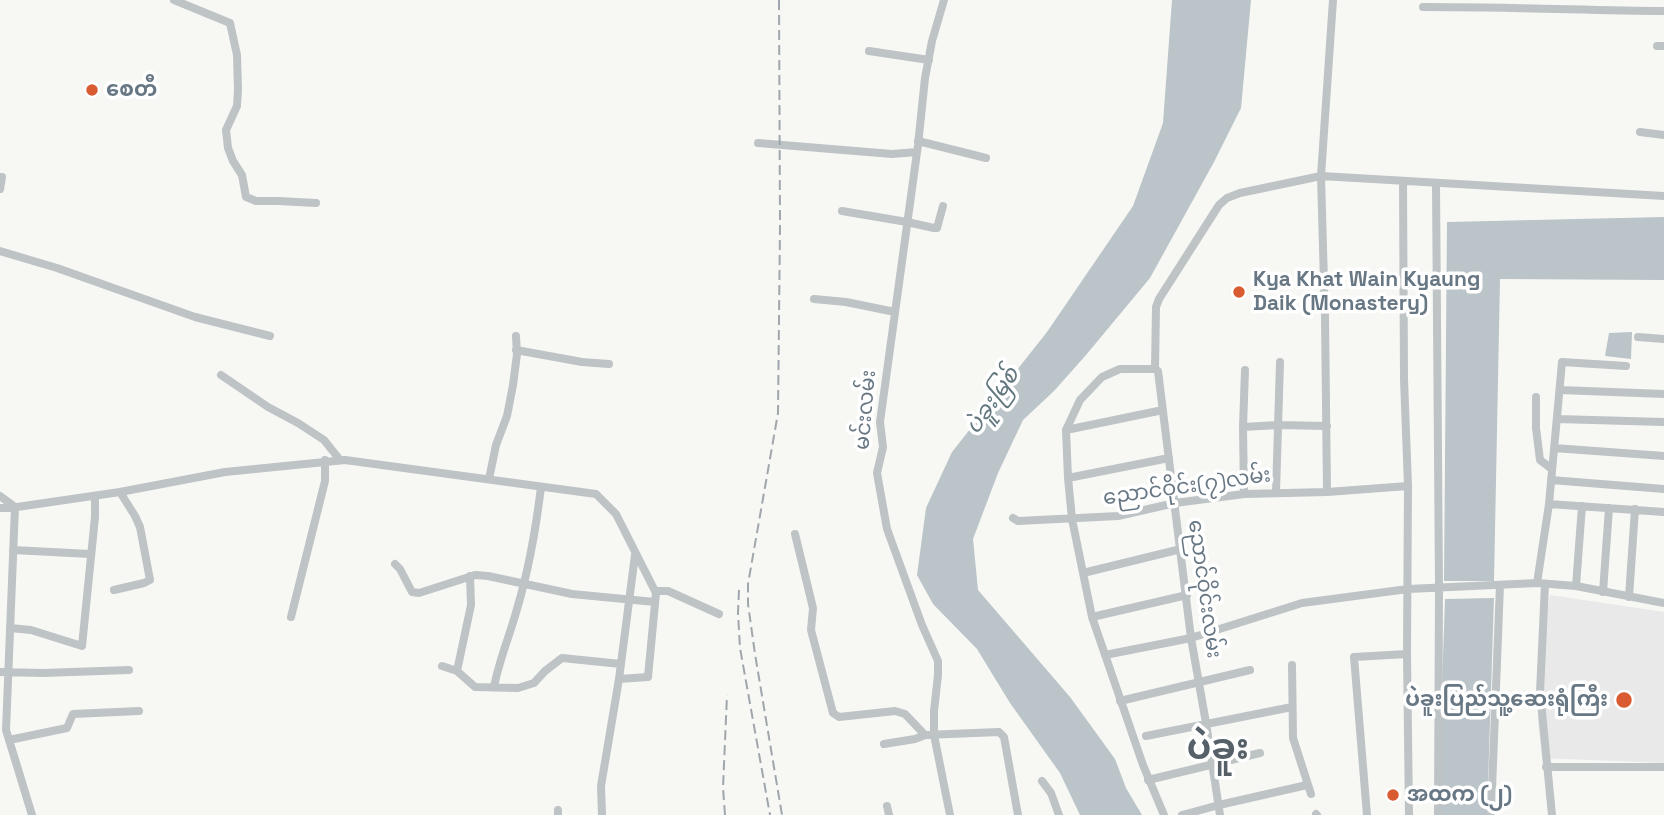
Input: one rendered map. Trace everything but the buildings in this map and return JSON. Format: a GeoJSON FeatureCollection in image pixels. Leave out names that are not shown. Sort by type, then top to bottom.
{"type":"FeatureCollection","features":[{"type":"Feature","properties":{"kind":"street"},"geometry":{"type":"LineString","coordinates":[[174,0],[230,23],[237,55],[238,90],[237,106],[226,130],[228,148],[242,175],[246,197],[256,201],[316,203]]}},
{"type":"Feature","properties":{"kind":"street","name":"မင်းလမ်း"},"geometry":{"type":"LineString","coordinates":[[943,0],[925,78],[880,422],[883,447],[877,473],[887,529],[938,661],[930,735],[950,815]]}},
{"type":"Feature","properties":{"kind":"street"},"geometry":{"type":"LineString","coordinates":[[1327,492],[1321,176],[1333,0]]}},
{"type":"Feature","properties":{"kind":"street"},"geometry":{"type":"LineString","coordinates":[[1605,10],[1606,0]]}},
{"type":"Feature","properties":{"kind":"street"},"geometry":{"type":"LineString","coordinates":[[1423,7],[1528,4],[1664,11]]}},
{"type":"Feature","properties":{"kind":"street"},"geometry":{"type":"LineString","coordinates":[[869,51],[929,60]]}},
{"type":"Feature","properties":{"kind":"street"},"geometry":{"type":"LineString","coordinates":[[1640,132],[1664,135]]}},
{"type":"Feature","properties":{"kind":"street"},"geometry":{"type":"LineString","coordinates":[[918,141],[986,158]]}},
{"type":"Feature","properties":{"kind":"street"},"geometry":{"type":"LineString","coordinates":[[758,143],[892,154],[917,152]]}},
{"type":"Feature","properties":{"kind":"street","name":"ညောင်ဝိုင်းလမ်း"},"geometry":{"type":"LineString","coordinates":[[1220,815],[1191,638],[1158,371],[1155,369],[1158,299],[1219,205],[1227,198],[1241,193],[1321,176],[1664,196]]}},
{"type":"Feature","properties":{"kind":"street"},"geometry":{"type":"LineString","coordinates":[[0,177],[0,189]]}},
{"type":"Feature","properties":{"kind":"street"},"geometry":{"type":"LineString","coordinates":[[1403,181],[1404,379],[1408,486],[1409,815]]}},
{"type":"Feature","properties":{"kind":"street"},"geometry":{"type":"LineString","coordinates":[[1436,183],[1438,815]]}},
{"type":"Feature","properties":{"kind":"street"},"geometry":{"type":"LineString","coordinates":[[842,211],[937,228],[943,206]]}},
{"type":"Feature","properties":{"kind":"street"},"geometry":{"type":"LineString","coordinates":[[0,251],[57,268],[195,317],[270,336]]}},
{"type":"Feature","properties":{"kind":"street"},"geometry":{"type":"LineString","coordinates":[[814,299],[846,302],[895,312]]}},
{"type":"Feature","properties":{"kind":"street"},"geometry":{"type":"LineString","coordinates":[[489,480],[513,385],[516,336]]}},
{"type":"Feature","properties":{"kind":"street"},"geometry":{"type":"LineString","coordinates":[[1639,337],[1664,339]]}},
{"type":"Feature","properties":{"kind":"street"},"geometry":{"type":"LineString","coordinates":[[516,350],[609,364]]}},
{"type":"Feature","properties":{"kind":"street"},"geometry":{"type":"LineString","coordinates":[[1276,492],[1280,362]]}},
{"type":"Feature","properties":{"kind":"street"},"geometry":{"type":"LineString","coordinates":[[1552,815],[1540,692],[1541,584],[1562,362],[1626,366]]}},
{"type":"Feature","properties":{"kind":"street"},"geometry":{"type":"LineString","coordinates":[[1155,369],[1119,369],[1102,377],[1080,400],[1066,430],[1072,519],[1092,617],[1148,780],[1164,815]]}},
{"type":"Feature","properties":{"kind":"street"},"geometry":{"type":"LineString","coordinates":[[1244,494],[1245,370]]}},
{"type":"Feature","properties":{"kind":"street"},"geometry":{"type":"LineString","coordinates":[[221,375],[324,440],[340,460]]}},
{"type":"Feature","properties":{"kind":"street"},"geometry":{"type":"LineString","coordinates":[[1560,390],[1664,394]]}},
{"type":"Feature","properties":{"kind":"street"},"geometry":{"type":"LineString","coordinates":[[1536,397],[1540,460],[1552,469]]}},
{"type":"Feature","properties":{"kind":"street"},"geometry":{"type":"LineString","coordinates":[[1066,430],[1163,410]]}},
{"type":"Feature","properties":{"kind":"street"},"geometry":{"type":"LineString","coordinates":[[1557,419],[1664,422]]}},
{"type":"Feature","properties":{"kind":"street"},"geometry":{"type":"LineString","coordinates":[[1243,427],[1327,426]]}},
{"type":"Feature","properties":{"kind":"street"},"geometry":{"type":"LineString","coordinates":[[1554,448],[1664,456]]}},
{"type":"Feature","properties":{"kind":"street"},"geometry":{"type":"LineString","coordinates":[[1068,478],[1169,458]]}},
{"type":"Feature","properties":{"kind":"street"},"geometry":{"type":"LineString","coordinates":[[291,617],[325,481],[325,460]]}},
{"type":"Feature","properties":{"kind":"street"},"geometry":{"type":"LineString","coordinates":[[0,508],[95,496],[225,472],[325,460],[345,460],[596,494],[616,514],[655,591],[648,677],[619,679]]}},
{"type":"Feature","properties":{"kind":"street"},"geometry":{"type":"LineString","coordinates":[[1551,480],[1664,489]]}},
{"type":"Feature","properties":{"kind":"street","name":"ညောင်ဝိုင်း(၇)လမ်း"},"geometry":{"type":"LineString","coordinates":[[1013,518],[1018,521],[1118,516],[1175,503],[1244,494],[1408,486]]}},
{"type":"Feature","properties":{"kind":"street"},"geometry":{"type":"LineString","coordinates":[[494,687],[524,583],[541,487]]}},
{"type":"Feature","properties":{"kind":"street"},"geometry":{"type":"LineString","coordinates":[[114,590],[150,580],[139,527],[120,492]]}},
{"type":"Feature","properties":{"kind":"street"},"geometry":{"type":"LineString","coordinates":[[0,496],[15,507]]}},
{"type":"Feature","properties":{"kind":"street"},"geometry":{"type":"LineString","coordinates":[[10,628],[39,632],[82,646],[96,517],[95,496]]}},
{"type":"Feature","properties":{"kind":"street"},"geometry":{"type":"LineString","coordinates":[[1549,504],[1664,512]]}},
{"type":"Feature","properties":{"kind":"street"},"geometry":{"type":"LineString","coordinates":[[1576,586],[1582,506]]}},
{"type":"Feature","properties":{"kind":"street"},"geometry":{"type":"LineString","coordinates":[[15,507],[10,628],[4,672],[6,730],[32,815]]}},
{"type":"Feature","properties":{"kind":"street"},"geometry":{"type":"LineString","coordinates":[[1603,592],[1609,508]]}},
{"type":"Feature","properties":{"kind":"street"},"geometry":{"type":"LineString","coordinates":[[1629,597],[1635,509]]}},
{"type":"Feature","properties":{"kind":"street"},"geometry":{"type":"LineString","coordinates":[[795,534],[813,608],[811,629],[833,713],[839,717],[902,712],[930,735]]}},
{"type":"Feature","properties":{"kind":"street"},"geometry":{"type":"LineString","coordinates":[[1083,573],[1181,549]]}},
{"type":"Feature","properties":{"kind":"street"},"geometry":{"type":"LineString","coordinates":[[13,550],[90,554]]}},
{"type":"Feature","properties":{"kind":"street"},"geometry":{"type":"LineString","coordinates":[[602,815],[601,786],[619,679],[635,555]]}},
{"type":"Feature","properties":{"kind":"street"},"geometry":{"type":"LineString","coordinates":[[395,564],[412,592],[419,593],[475,575],[572,594],[655,602]]}},
{"type":"Feature","properties":{"kind":"street"},"geometry":{"type":"LineString","coordinates":[[457,671],[471,605],[470,576]]}},
{"type":"Feature","properties":{"kind":"street"},"geometry":{"type":"LineString","coordinates":[[1105,655],[1191,638],[1302,603],[1408,589],[1541,584],[1576,586],[1664,603]]}},
{"type":"Feature","properties":{"kind":"street"},"geometry":{"type":"LineString","coordinates":[[1491,815],[1500,585]]}},
{"type":"Feature","properties":{"kind":"street"},"geometry":{"type":"LineString","coordinates":[[655,591],[668,591],[719,614]]}},
{"type":"Feature","properties":{"kind":"street"},"geometry":{"type":"LineString","coordinates":[[1092,617],[1187,595]]}},
{"type":"Feature","properties":{"kind":"street"},"geometry":{"type":"LineString","coordinates":[[1365,815],[1354,657],[1407,654]]}},
{"type":"Feature","properties":{"kind":"street"},"geometry":{"type":"LineString","coordinates":[[442,666],[457,671],[475,687],[518,688],[534,683],[562,658],[621,664]]}},
{"type":"Feature","properties":{"kind":"street"},"geometry":{"type":"LineString","coordinates":[[1182,815],[1219,805],[1309,790],[1293,738],[1292,665]]}},
{"type":"Feature","properties":{"kind":"street"},"geometry":{"type":"LineString","coordinates":[[4,672],[129,670]]}},
{"type":"Feature","properties":{"kind":"street"},"geometry":{"type":"LineString","coordinates":[[1120,701],[1250,670]]}},
{"type":"Feature","properties":{"kind":"street"},"geometry":{"type":"LineString","coordinates":[[1146,736],[1292,706]]}},
{"type":"Feature","properties":{"kind":"street"},"geometry":{"type":"LineString","coordinates":[[9,740],[68,728],[73,714],[139,711]]}},
{"type":"Feature","properties":{"kind":"street"},"geometry":{"type":"LineString","coordinates":[[884,744],[930,735],[999,732],[1004,737],[1018,815]]}},
{"type":"Feature","properties":{"kind":"street"},"geometry":{"type":"LineString","coordinates":[[1148,780],[1260,753]]}},
{"type":"Feature","properties":{"kind":"street"},"geometry":{"type":"LineString","coordinates":[[1546,767],[1664,767]]}},
{"type":"Feature","properties":{"kind":"street"},"geometry":{"type":"LineString","coordinates":[[1042,781],[1051,793],[1059,815]]}},
{"type":"Feature","properties":{"kind":"shaded area"},"geometry":{"type":"Polygon","coordinates":[[[1550,595],[1664,612],[1664,763],[1542,758],[1538,721],[1544,625],[1550,595]]]}},
{"type":"Feature","properties":{"kind":"water","name":"ပဲခူးမြစ်"},"geometry":{"type":"Polygon","coordinates":[[[1172,0],[1251,0],[1241,108],[1150,278],[1054,391],[1023,420],[998,473],[973,539],[978,590],[1070,697],[1115,759],[1126,788],[1142,815],[1080,815],[1060,773],[1010,703],[977,649],[933,604],[917,575],[926,508],[952,452],[1047,332],[1133,206],[1163,123],[1172,0]]]}},
{"type":"Feature","properties":{"kind":"water"},"geometry":{"type":"Polygon","coordinates":[[[1664,217],[1664,280],[1500,279],[1494,581],[1444,581],[1447,222],[1664,217]]]}},
{"type":"Feature","properties":{"kind":"water"},"geometry":{"type":"Polygon","coordinates":[[[1632,332],[1631,359],[1605,356],[1609,333],[1632,332]]]}},
{"type":"Feature","properties":{"kind":"water"},"geometry":{"type":"Polygon","coordinates":[[[1494,598],[1487,815],[1440,815],[1445,599],[1494,598]]]}},
{"type":"Feature","properties":{"kind":"railway"},"geometry":{"type":"LineString","coordinates":[[779,0],[778,413],[748,584],[748,604],[782,815]]}},
{"type":"Feature","properties":{"kind":"railway"},"geometry":{"type":"LineString","coordinates":[[739,590],[740,648],[770,815]]}},
{"type":"Feature","properties":{"kind":"railway"},"geometry":{"type":"LineString","coordinates":[[725,815],[723,788],[727,695]]}},
{"type":"Feature","properties":{"kind":"place","name":"စေတီ"},"geometry":{"type":"Point","coordinates":[92,90]}},
{"type":"Feature","properties":{"kind":"place","name":"Kya Khat Wain Kyaung Daik (Monastery)"},"geometry":{"type":"Point","coordinates":[1239,292]}},
{"type":"Feature","properties":{"kind":"place","name":"ပဲခူးပြည်သူ့ဆေးရုံကြီး"},"geometry":{"type":"Point","coordinates":[1624,700]}},
{"type":"Feature","properties":{"kind":"place","name":"အထက (၂)"},"geometry":{"type":"Point","coordinates":[1393,795]}},
{"type":"Feature","properties":{"kind":"district","name":"ပဲခူး"},"geometry":{"type":"Point","coordinates":[1218,750]}}]}
